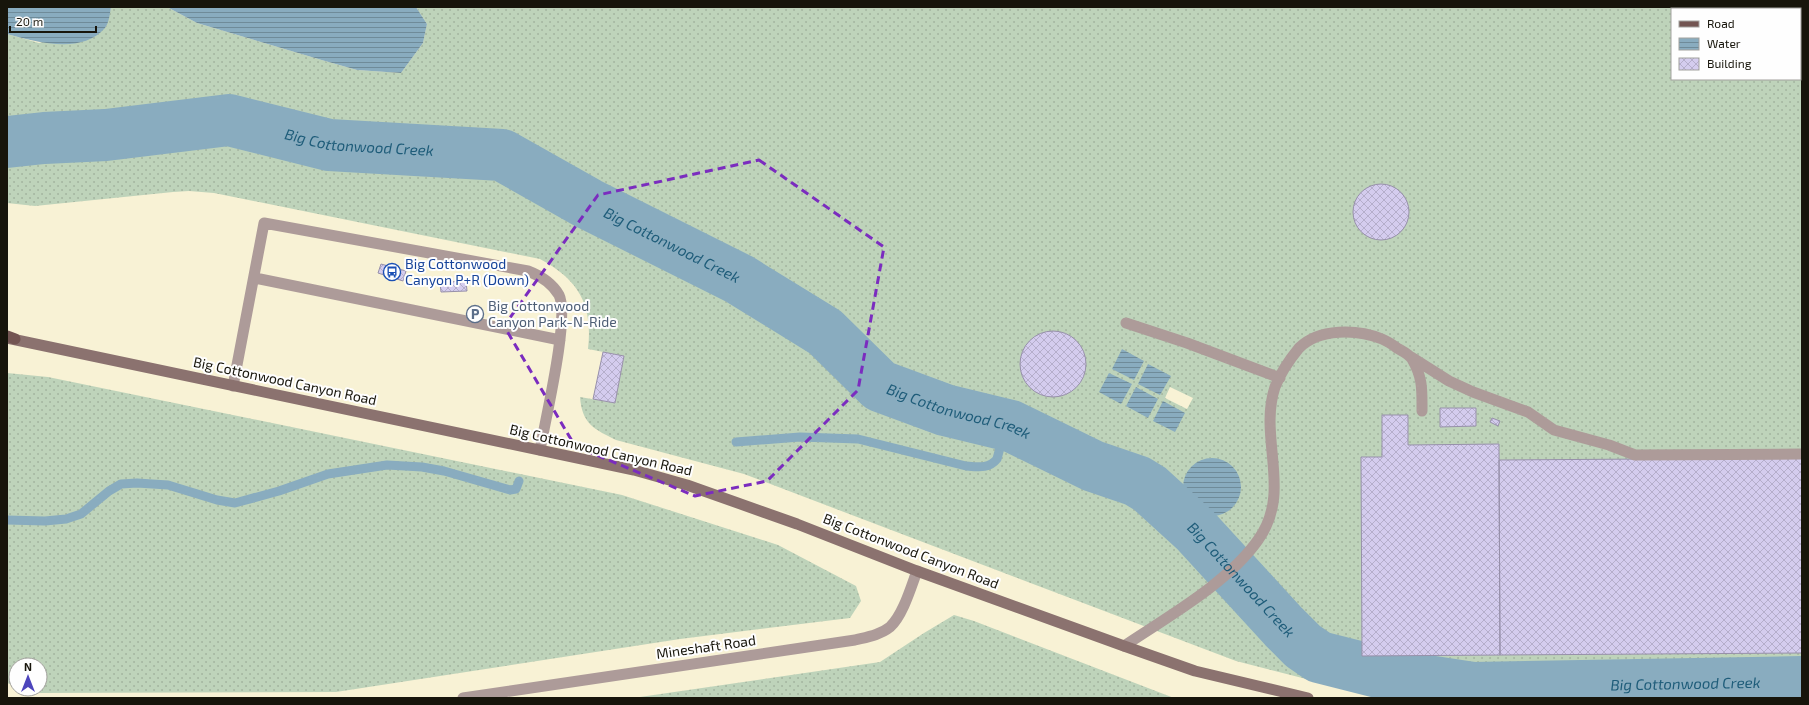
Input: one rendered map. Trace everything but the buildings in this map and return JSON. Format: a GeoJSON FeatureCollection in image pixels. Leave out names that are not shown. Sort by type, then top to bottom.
{"type":"FeatureCollection","features":[{"type":"Feature","properties":{"kind":"main road","name":"Big Cottonwood Canyon Road"},"geometry":{"type":"LineString","coordinates":[[10,338],[634,470],[687,484],[917,570],[1195,671],[1308,698]]}},
{"type":"Feature","properties":{"kind":"street"},"geometry":{"type":"LineString","coordinates":[[234,386],[264,223],[528,271],[547,281],[559,296],[563,310],[560,340],[540,450]]}},
{"type":"Feature","properties":{"kind":"street"},"geometry":{"type":"LineString","coordinates":[[255,278],[560,340]]}},
{"type":"Feature","properties":{"kind":"street"},"geometry":{"type":"LineString","coordinates":[[1126,323],[1187,343],[1280,378]]}},
{"type":"Feature","properties":{"kind":"street"},"geometry":{"type":"LineString","coordinates":[[1124,646],[1211,588],[1250,551],[1267,526],[1274,504],[1271,413],[1275,387],[1300,347],[1324,333],[1351,332],[1382,339],[1449,381],[1473,392],[1528,412],[1554,430],[1609,445],[1635,455],[1802,454]]}},
{"type":"Feature","properties":{"kind":"street"},"geometry":{"type":"LineString","coordinates":[[1411,357],[1422,383],[1422,411]]}},
{"type":"Feature","properties":{"kind":"street","name":"Mineshaft Road"},"geometry":{"type":"LineString","coordinates":[[463,698],[875,636],[890,626],[894,620],[905,602],[917,570]]}},
{"type":"Feature","properties":{"kind":"highlighted area"},"geometry":{"type":"Polygon","coordinates":[[[759,160],[884,247],[858,390],[767,481],[695,496],[575,446],[504,326],[598,195],[759,160]]]}},
{"type":"Feature","properties":{"kind":"green space"},"geometry":{"type":"Polygon","coordinates":[[[111,7],[167,7],[197,23],[325,61],[357,70],[401,73],[423,43],[427,24],[416,7],[1802,7],[1802,698],[1429,698],[1357,692],[1236,661],[744,474],[616,440],[595,429],[586,420],[583,414],[580,397],[615,403],[624,356],[588,349],[588,319],[580,295],[574,285],[565,276],[540,259],[214,193],[189,191],[173,192],[35,206],[7,203],[7,34],[39,43],[106,27],[111,7]],[[1170,387],[1165,398],[1187,409],[1193,398],[1170,387]]]}},
{"type":"Feature","properties":{"kind":"green space"},"geometry":{"type":"Polygon","coordinates":[[[7,373],[48,377],[622,495],[778,545],[856,586],[861,601],[850,618],[680,639],[336,692],[48,693],[48,657],[8,657],[7,683],[7,373]]]}},
{"type":"Feature","properties":{"kind":"green space"},"geometry":{"type":"Polygon","coordinates":[[[954,615],[974,621],[1174,698],[633,698],[880,662],[954,615]]]}},
{"type":"Feature","properties":{"kind":"water"},"geometry":{"type":"Polygon","coordinates":[[[7,7],[111,7],[105,28],[95,36],[84,41],[71,44],[58,44],[45,43],[7,34],[7,7]]]}},
{"type":"Feature","properties":{"kind":"water"},"geometry":{"type":"Polygon","coordinates":[[[167,7],[416,7],[427,24],[423,43],[401,73],[357,70],[325,61],[197,23],[167,7]]]}},
{"type":"Feature","properties":{"kind":"water"},"geometry":{"type":"Polygon","coordinates":[[[1122,349],[1144,361],[1134,380],[1112,369],[1122,349]]]}},
{"type":"Feature","properties":{"kind":"water"},"geometry":{"type":"Polygon","coordinates":[[[1148,364],[1171,376],[1160,395],[1138,384],[1148,364]]]}},
{"type":"Feature","properties":{"kind":"water"},"geometry":{"type":"Polygon","coordinates":[[[1109,373],[1132,384],[1121,404],[1099,392],[1109,373]]]}},
{"type":"Feature","properties":{"kind":"water"},"geometry":{"type":"Polygon","coordinates":[[[1136,387],[1158,399],[1148,418],[1126,406],[1136,387]]]}},
{"type":"Feature","properties":{"kind":"water"},"geometry":{"type":"Polygon","coordinates":[[[1163,401],[1185,413],[1175,432],[1153,421],[1163,401]]]}},
{"type":"Feature","properties":{"kind":"water"},"geometry":{"type":"Polygon","coordinates":[[[1206,458],[1218,458],[1233,466],[1241,481],[1241,493],[1233,508],[1218,516],[1206,516],[1191,508],[1183,493],[1183,481],[1191,466],[1206,458]]]}},
{"type":"Feature","properties":{"kind":"waterway","name":"Big Cottonwood Creek"},"geometry":{"type":"LineString","coordinates":[[7,142],[44,138],[106,135],[229,120],[329,145],[502,155],[589,204],[739,279],[825,332],[880,386],[945,410],[1011,426],[1093,466],[1137,481],[1150,489],[1195,530],[1284,627],[1303,646],[1319,657],[1394,676],[1473,688],[1802,682]]}},
{"type":"Feature","properties":{"kind":"waterway"},"geometry":{"type":"LineString","coordinates":[[736,442],[800,437],[858,439],[966,466],[983,467],[997,459],[1006,425]]}},
{"type":"Feature","properties":{"kind":"waterway"},"geometry":{"type":"LineString","coordinates":[[7,520],[45,521],[66,519],[81,514],[109,491],[121,484],[137,483],[168,485],[217,500],[235,503],[279,491],[328,474],[387,465],[422,467],[444,471],[510,490],[516,489],[519,481]]}},
{"type":"Feature","properties":{"kind":"place","name":"Big Cottonwood Canyon P+R (Down)"},"geometry":{"type":"Point","coordinates":[392,272]}},
{"type":"Feature","properties":{"kind":"place","name":"Big Cottonwood Canyon Park-N-Ride"},"geometry":{"type":"Point","coordinates":[475,314]}}]}
